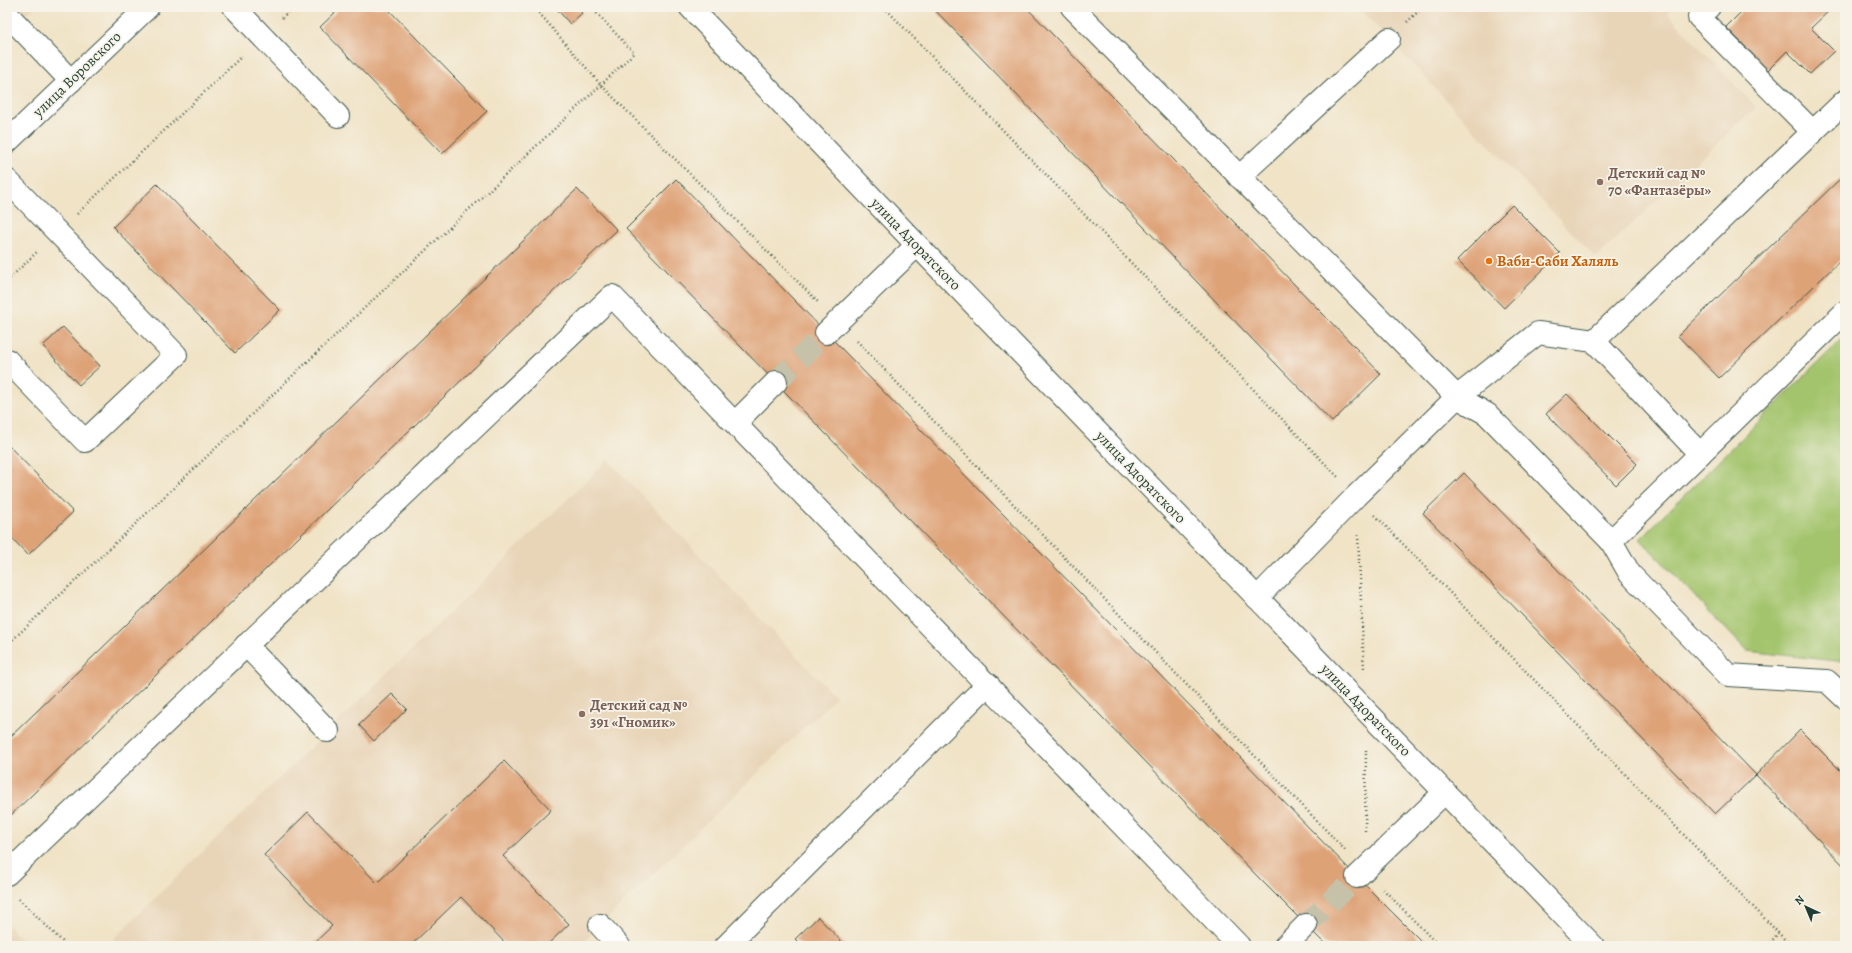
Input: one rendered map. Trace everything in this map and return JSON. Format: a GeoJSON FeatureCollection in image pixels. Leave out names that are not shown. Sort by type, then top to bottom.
{"type":"FeatureCollection","features":[{"type":"Feature","properties":{"kind":"street","name":"улица Воровского"},"geometry":{"type":"LineString","coordinates":[[7,142],[148,7]]}},
{"type":"Feature","properties":{"kind":"street"},"geometry":{"type":"LineString","coordinates":[[234,7],[338,116]]}},
{"type":"Feature","properties":{"kind":"street","name":"улица Адоратского"},"geometry":{"type":"LineString","coordinates":[[690,7],[917,245],[1594,946]]}},
{"type":"Feature","properties":{"kind":"street"},"geometry":{"type":"LineString","coordinates":[[1072,7],[1457,397],[1487,414],[1612,541],[1630,574],[1728,675],[1827,681],[1845,698]]}},
{"type":"Feature","properties":{"kind":"street"},"geometry":{"type":"LineString","coordinates":[[1709,7],[1699,17],[1813,132]]}},
{"type":"Feature","properties":{"kind":"street"},"geometry":{"type":"LineString","coordinates":[[7,14],[70,81]]}},
{"type":"Feature","properties":{"kind":"street"},"geometry":{"type":"LineString","coordinates":[[1239,177],[1389,39]]}},
{"type":"Feature","properties":{"kind":"street"},"geometry":{"type":"LineString","coordinates":[[1594,341],[1845,101]]}},
{"type":"Feature","properties":{"kind":"street"},"geometry":{"type":"LineString","coordinates":[[7,180],[176,355],[85,441],[7,360]]}},
{"type":"Feature","properties":{"kind":"street"},"geometry":{"type":"LineString","coordinates":[[832,327],[917,245]]}},
{"type":"Feature","properties":{"kind":"street"},"geometry":{"type":"LineString","coordinates":[[7,874],[612,296],[988,684],[1239,946]]}},
{"type":"Feature","properties":{"kind":"street"},"geometry":{"type":"LineString","coordinates":[[1612,541],[1845,312]]}},
{"type":"Feature","properties":{"kind":"street"},"geometry":{"type":"LineString","coordinates":[[1257,598],[1356,496],[1457,397],[1538,334],[1594,341],[1700,454]]}},
{"type":"Feature","properties":{"kind":"street"},"geometry":{"type":"LineString","coordinates":[[735,423],[776,382]]}},
{"type":"Feature","properties":{"kind":"street"},"geometry":{"type":"LineString","coordinates":[[246,645],[328,731]]}},
{"type":"Feature","properties":{"kind":"street"},"geometry":{"type":"LineString","coordinates":[[726,946],[988,684]]}},
{"type":"Feature","properties":{"kind":"street"},"geometry":{"type":"LineString","coordinates":[[1361,874],[1445,792]]}},
{"type":"Feature","properties":{"kind":"street"},"geometry":{"type":"LineString","coordinates":[[1285,946],[1306,925]]}},
{"type":"Feature","properties":{"kind":"street"},"geometry":{"type":"LineString","coordinates":[[600,926],[619,946]]}},
{"type":"Feature","properties":{"kind":"path"},"geometry":{"type":"LineString","coordinates":[[7,281],[293,7]]}},
{"type":"Feature","properties":{"kind":"path"},"geometry":{"type":"LineString","coordinates":[[534,7],[601,85],[832,327],[1361,874],[1439,946]]}},
{"type":"Feature","properties":{"kind":"path"},"geometry":{"type":"LineString","coordinates":[[7,645],[634,53],[591,7]]}},
{"type":"Feature","properties":{"kind":"path"},"geometry":{"type":"LineString","coordinates":[[18,898],[66,946]]}},
{"type":"Feature","properties":{"kind":"path"},"geometry":{"type":"LineString","coordinates":[[1768,946],[1778,933]]}},
{"type":"Feature","properties":{"kind":"shaded area"},"geometry":{"type":"Polygon","coordinates":[[[7,7],[35,7],[7,34],[7,7]]]}},
{"type":"Feature","properties":{"kind":"shaded area","name":"Детский сад № 70 «Фантазёры»"},"geometry":{"type":"Polygon","coordinates":[[[1358,7],[1673,7],[1667,13],[1756,107],[1596,258],[1358,7]]]}},
{"type":"Feature","properties":{"kind":"shaded area","name":"Детский сад № 391 «Гномик»"},"geometry":{"type":"Polygon","coordinates":[[[608,460],[836,697],[579,946],[120,946],[113,939],[608,460]]]}},
{"type":"Feature","properties":{"kind":"shaded area"},"geometry":{"type":"Polygon","coordinates":[[[7,925],[28,946],[7,946],[7,925]]]}},
{"type":"Feature","properties":{"kind":"green space"},"geometry":{"type":"Polygon","coordinates":[[[1845,336],[1845,662],[1747,651],[1640,539],[1845,336]]]}},
{"type":"Feature","properties":{"kind":"building"},"geometry":{"type":"Polygon","coordinates":[[[341,7],[386,7],[487,111],[442,154],[320,27],[341,7]]]}},
{"type":"Feature","properties":{"kind":"building"},"geometry":{"type":"Polygon","coordinates":[[[555,7],[576,7],[582,13],[570,24],[555,7]]]}},
{"type":"Feature","properties":{"kind":"building"},"geometry":{"type":"Polygon","coordinates":[[[932,7],[1026,7],[1381,374],[1332,422],[932,7]]]}},
{"type":"Feature","properties":{"kind":"building"},"geometry":{"type":"Polygon","coordinates":[[[1746,7],[1833,7],[1811,28],[1834,51],[1810,74],[1787,51],[1768,70],[1726,27],[1746,7]]]}},
{"type":"Feature","properties":{"kind":"building"},"geometry":{"type":"Polygon","coordinates":[[[1845,174],[1845,256],[1719,378],[1678,336],[1845,174]]]}},
{"type":"Feature","properties":{"kind":"building"},"geometry":{"type":"Polygon","coordinates":[[[676,179],[1426,946],[1327,946],[1260,879],[626,229],[676,179]]]}},
{"type":"Feature","properties":{"kind":"building"},"geometry":{"type":"Polygon","coordinates":[[[157,184],[280,310],[235,353],[113,227],[157,184]]]}},
{"type":"Feature","properties":{"kind":"building"},"geometry":{"type":"Polygon","coordinates":[[[577,189],[617,230],[7,819],[7,740],[577,189]]]}},
{"type":"Feature","properties":{"kind":"building"},"geometry":{"type":"Polygon","coordinates":[[[1512,205],[1560,253],[1504,308],[1457,260],[1512,205]]]}},
{"type":"Feature","properties":{"kind":"building"},"geometry":{"type":"Polygon","coordinates":[[[63,327],[100,366],[79,385],[43,346],[63,327]]]}},
{"type":"Feature","properties":{"kind":"building"},"geometry":{"type":"Polygon","coordinates":[[[1567,394],[1637,464],[1616,485],[1546,414],[1567,394]]]}},
{"type":"Feature","properties":{"kind":"building"},"geometry":{"type":"Polygon","coordinates":[[[7,444],[73,512],[28,555],[7,533],[7,444]]]}},
{"type":"Feature","properties":{"kind":"building"},"geometry":{"type":"Polygon","coordinates":[[[1464,473],[1756,775],[1715,814],[1423,513],[1464,473]]]}},
{"type":"Feature","properties":{"kind":"building"},"geometry":{"type":"Polygon","coordinates":[[[392,694],[407,709],[374,741],[359,725],[392,694]]]}},
{"type":"Feature","properties":{"kind":"building"},"geometry":{"type":"Polygon","coordinates":[[[1800,730],[1845,775],[1845,867],[1756,775],[1800,730]]]}},
{"type":"Feature","properties":{"kind":"building"},"geometry":{"type":"Polygon","coordinates":[[[504,761],[551,810],[503,856],[569,924],[546,946],[508,946],[461,897],[410,946],[311,946],[332,926],[264,855],[308,812],[377,883],[504,761]]]}},
{"type":"Feature","properties":{"kind":"building"},"geometry":{"type":"Polygon","coordinates":[[[818,917],[846,946],[802,946],[795,939],[818,917]]]}},
{"type":"Feature","properties":{"kind":"tunnel"},"geometry":{"type":"LineString","coordinates":[[776,382],[826,333]]}},
{"type":"Feature","properties":{"kind":"tunnel"},"geometry":{"type":"LineString","coordinates":[[1306,925],[1357,877]]}},
{"type":"Feature","properties":{"kind":"place","name":"Детский сад № 70 «Фантазёры»"},"geometry":{"type":"Point","coordinates":[1600,182]}},
{"type":"Feature","properties":{"kind":"place","name":"Ваби-Саби Халяль"},"geometry":{"type":"Point","coordinates":[1489,261]}},
{"type":"Feature","properties":{"kind":"place","name":"Детский сад № 391 «Гномик»"},"geometry":{"type":"Point","coordinates":[582,714]}}]}
